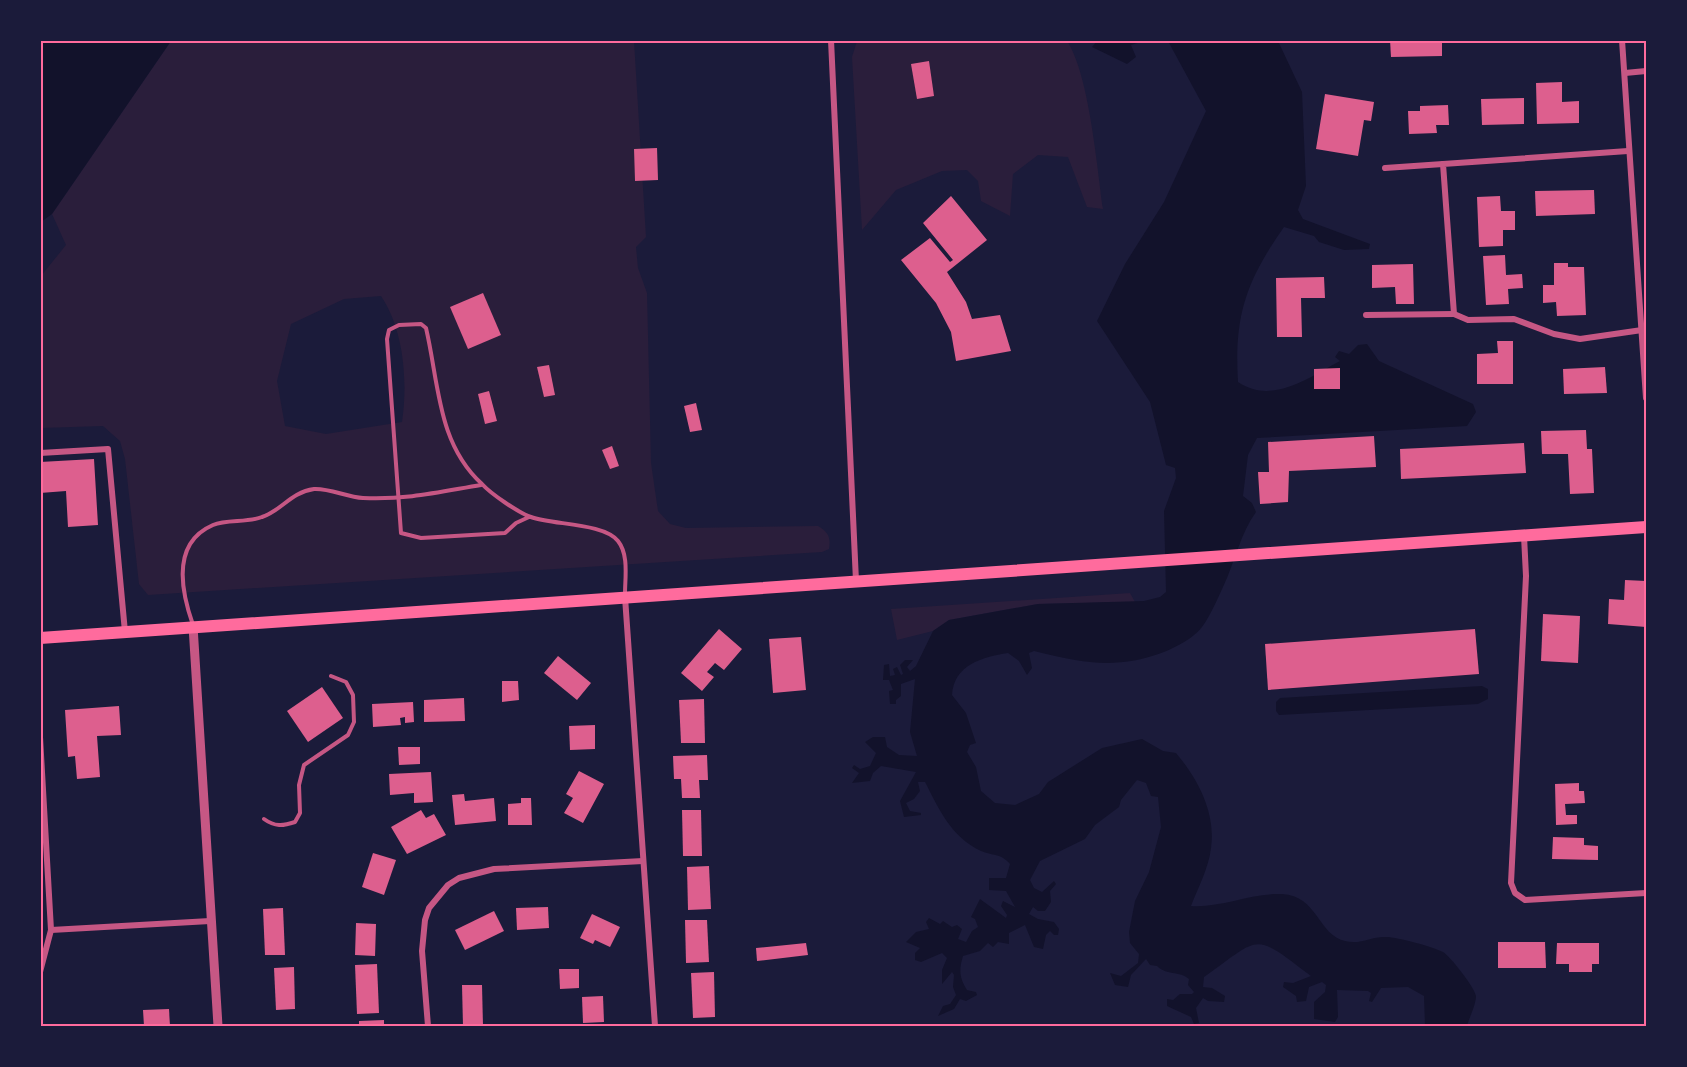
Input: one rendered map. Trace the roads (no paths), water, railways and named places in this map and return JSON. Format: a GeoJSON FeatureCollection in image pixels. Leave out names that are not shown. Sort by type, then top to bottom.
{"type":"FeatureCollection","features":[{"type":"Feature","properties":{"kind":"main road"},"geometry":{"type":"LineString","coordinates":[[40,638],[1647,527]]}},
{"type":"Feature","properties":{"kind":"street"},"geometry":{"type":"LineString","coordinates":[[831,40],[856,581]]}},
{"type":"Feature","properties":{"kind":"street"},"geometry":{"type":"LineString","coordinates":[[1622,40],[1647,398]]}},
{"type":"Feature","properties":{"kind":"street"},"geometry":{"type":"LineString","coordinates":[[1625,73],[1647,71]]}},
{"type":"Feature","properties":{"kind":"street"},"geometry":{"type":"LineString","coordinates":[[1384,168],[1628,151]]}},
{"type":"Feature","properties":{"kind":"street"},"geometry":{"type":"LineString","coordinates":[[1443,164],[1454,314]]}},
{"type":"Feature","properties":{"kind":"street"},"geometry":{"type":"LineString","coordinates":[[1639,292],[1647,292]]}},
{"type":"Feature","properties":{"kind":"street"},"geometry":{"type":"LineString","coordinates":[[1366,315],[1454,314],[1468,320],[1514,319],[1554,334],[1580,339],[1642,330]]}},
{"type":"Feature","properties":{"kind":"street"},"geometry":{"type":"LineString","coordinates":[[40,453],[108,449],[125,632]]}},
{"type":"Feature","properties":{"kind":"street"},"geometry":{"type":"LineString","coordinates":[[1524,536],[1526,576],[1511,883],[1515,893],[1525,900],[1647,892]]}},
{"type":"Feature","properties":{"kind":"street"},"geometry":{"type":"LineString","coordinates":[[625,596],[655,1026]]}},
{"type":"Feature","properties":{"kind":"street"},"geometry":{"type":"LineString","coordinates":[[193,626],[218,1026]]}},
{"type":"Feature","properties":{"kind":"street"},"geometry":{"type":"LineString","coordinates":[[40,737],[51,930],[40,972]]}},
{"type":"Feature","properties":{"kind":"street"},"geometry":{"type":"LineString","coordinates":[[428,1026],[422,951],[425,920],[429,908],[448,885],[466,876],[494,869],[643,861]]}},
{"type":"Feature","properties":{"kind":"street"},"geometry":{"type":"LineString","coordinates":[[51,930],[210,921]]}},
{"type":"Feature","properties":{"kind":"lane"},"geometry":{"type":"LineString","coordinates":[[529,517],[516,523],[505,533],[421,538],[401,533],[387,339],[389,330],[399,325],[421,324],[426,328],[443,421],[460,459],[482,485],[529,517],[575,527],[598,529],[617,540],[625,559],[625,596]]}},
{"type":"Feature","properties":{"kind":"lane"},"geometry":{"type":"LineString","coordinates":[[193,626],[183,596],[183,558],[194,537],[214,524],[264,517],[290,497],[315,489],[358,498],[400,499],[482,485]]}},
{"type":"Feature","properties":{"kind":"lane"},"geometry":{"type":"LineString","coordinates":[[264,819],[272,825],[284,826],[295,822],[300,813],[299,785],[304,765],[348,735],[354,722],[353,695],[346,682],[331,676]]}}]}
